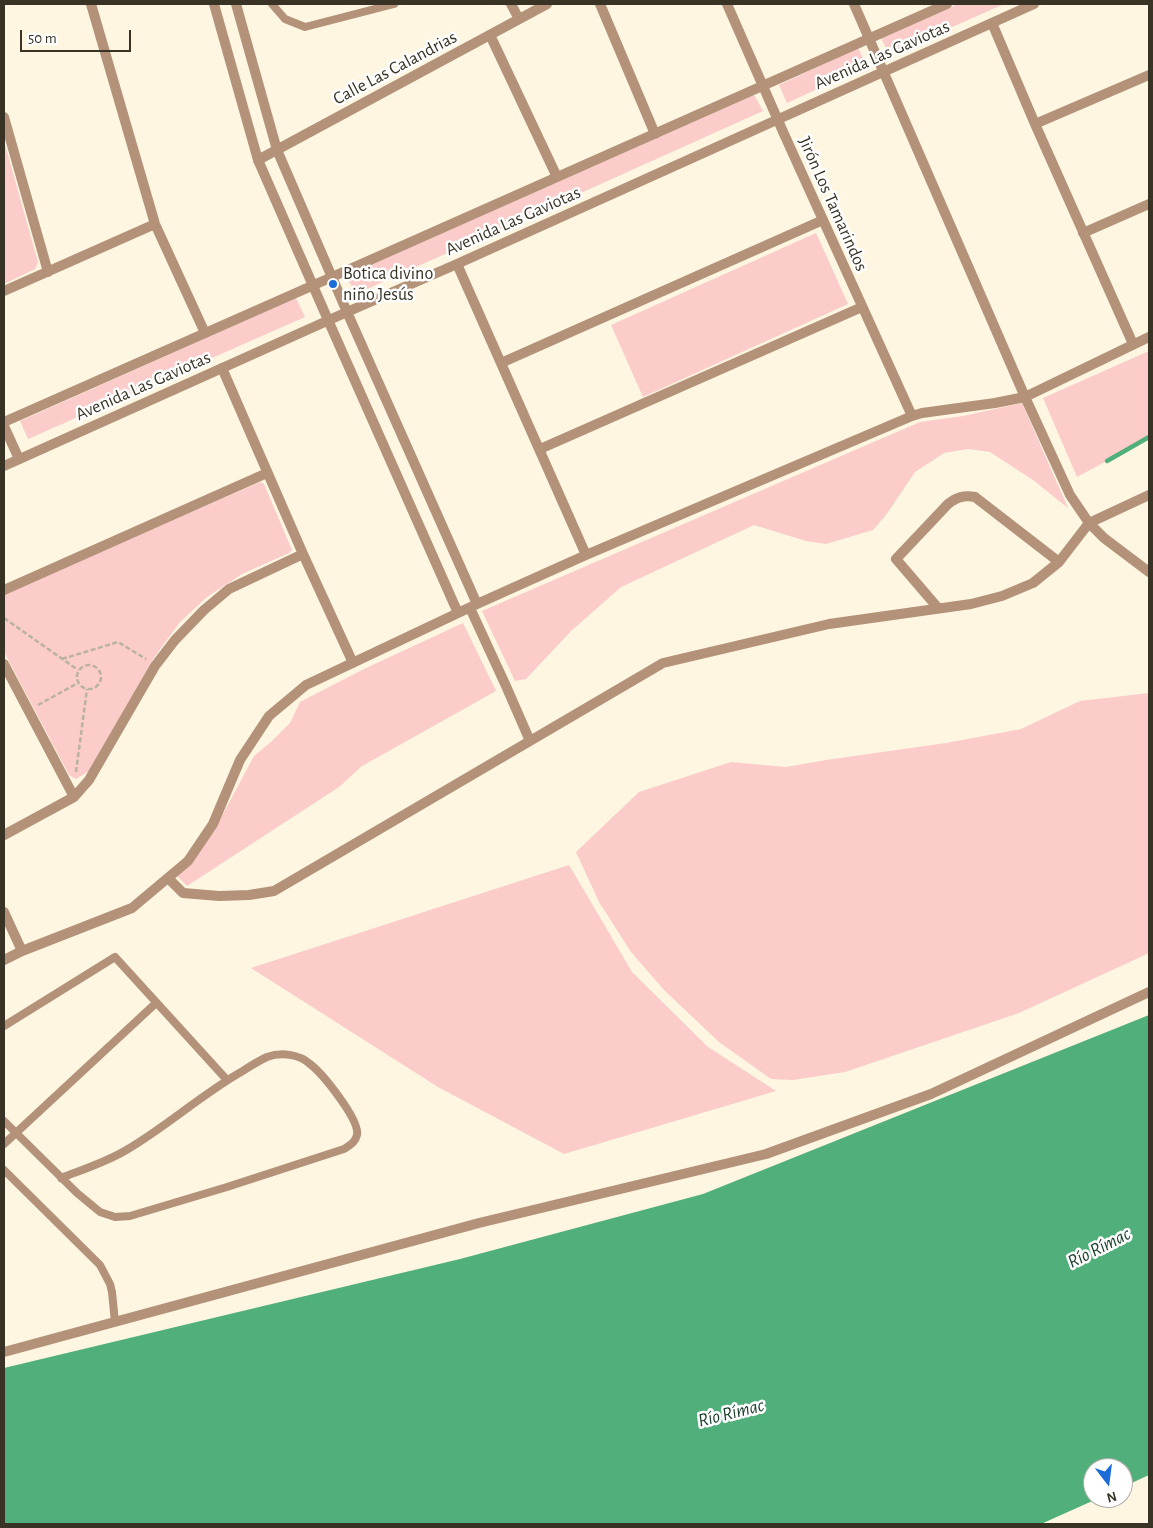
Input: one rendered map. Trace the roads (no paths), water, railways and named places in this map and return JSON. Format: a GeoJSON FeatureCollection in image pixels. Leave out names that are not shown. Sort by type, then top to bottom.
{"type":"FeatureCollection","features":[{"type":"Feature","properties":{"kind":"street"},"geometry":{"type":"LineString","coordinates":[[91,4],[155,224],[205,333]]}},
{"type":"Feature","properties":{"kind":"street"},"geometry":{"type":"LineString","coordinates":[[214,4],[258,160],[458,613]]}},
{"type":"Feature","properties":{"kind":"street"},"geometry":{"type":"LineString","coordinates":[[236,4],[277,150],[530,741]]}},
{"type":"Feature","properties":{"kind":"street"},"geometry":{"type":"LineString","coordinates":[[511,4],[519,19]]}},
{"type":"Feature","properties":{"kind":"street","name":"Calle Las Calandrias"},"geometry":{"type":"LineString","coordinates":[[258,160],[547,4]]}},
{"type":"Feature","properties":{"kind":"street"},"geometry":{"type":"LineString","coordinates":[[600,4],[655,134]]}},
{"type":"Feature","properties":{"kind":"street","name":"Jirón Los Tamarindos"},"geometry":{"type":"LineString","coordinates":[[727,4],[912,416]]}},
{"type":"Feature","properties":{"kind":"street"},"geometry":{"type":"LineString","coordinates":[[854,4],[868,40],[1025,397],[1069,492],[1089,523],[1104,538],[1149,572]]}},
{"type":"Feature","properties":{"kind":"street","name":"Avenida Las Gaviotas"},"geometry":{"type":"LineString","coordinates":[[4,422],[947,4]]}},
{"type":"Feature","properties":{"kind":"street","name":"Avenida Las Gaviotas"},"geometry":{"type":"LineString","coordinates":[[4,466],[1034,4]]}},
{"type":"Feature","properties":{"kind":"street"},"geometry":{"type":"LineString","coordinates":[[992,23],[1133,344]]}},
{"type":"Feature","properties":{"kind":"street"},"geometry":{"type":"LineString","coordinates":[[490,35],[557,177]]}},
{"type":"Feature","properties":{"kind":"street"},"geometry":{"type":"LineString","coordinates":[[1035,124],[1149,75]]}},
{"type":"Feature","properties":{"kind":"street"},"geometry":{"type":"LineString","coordinates":[[4,117],[48,272]]}},
{"type":"Feature","properties":{"kind":"street"},"geometry":{"type":"LineString","coordinates":[[1084,233],[1149,204]]}},
{"type":"Feature","properties":{"kind":"street"},"geometry":{"type":"LineString","coordinates":[[501,363],[823,220]]}},
{"type":"Feature","properties":{"kind":"street"},"geometry":{"type":"LineString","coordinates":[[4,291],[155,224]]}},
{"type":"Feature","properties":{"kind":"street"},"geometry":{"type":"LineString","coordinates":[[457,264],[586,555]]}},
{"type":"Feature","properties":{"kind":"street"},"geometry":{"type":"LineString","coordinates":[[540,449],[862,307]]}},
{"type":"Feature","properties":{"kind":"street"},"geometry":{"type":"LineString","coordinates":[[4,960],[22,951],[132,908],[188,861],[213,824],[240,760],[269,716],[306,685],[586,555],[912,416],[1025,397],[1149,337]]}},
{"type":"Feature","properties":{"kind":"street"},"geometry":{"type":"LineString","coordinates":[[222,368],[353,663]]}},
{"type":"Feature","properties":{"kind":"street"},"geometry":{"type":"LineString","coordinates":[[4,426],[19,460]]}},
{"type":"Feature","properties":{"kind":"street"},"geometry":{"type":"LineString","coordinates":[[4,590],[268,473]]}},
{"type":"Feature","properties":{"kind":"street"},"geometry":{"type":"LineString","coordinates":[[938,608],[896,559],[956,498],[966,495],[975,497],[1060,562]]}},
{"type":"Feature","properties":{"kind":"street"},"geometry":{"type":"LineString","coordinates":[[168,878],[183,893],[219,896],[249,895],[274,891],[663,663],[828,624],[971,604],[1002,596],[1033,583],[1060,562],[1089,523],[1149,495]]}},
{"type":"Feature","properties":{"kind":"street"},"geometry":{"type":"LineString","coordinates":[[4,835],[74,797],[89,780],[155,666],[175,640],[204,610],[228,589],[303,554]]}},
{"type":"Feature","properties":{"kind":"street"},"geometry":{"type":"LineString","coordinates":[[4,664],[74,797]]}},
{"type":"Feature","properties":{"kind":"street"},"geometry":{"type":"LineString","coordinates":[[4,912],[22,951]]}},
{"type":"Feature","properties":{"kind":"street"},"geometry":{"type":"LineString","coordinates":[[4,1352],[479,1223],[766,1154],[931,1094],[1149,992]]}},
{"type":"Feature","properties":{"kind":"lane"},"geometry":{"type":"LineString","coordinates":[[272,4],[285,19],[305,27],[394,4]]}},
{"type":"Feature","properties":{"kind":"lane"},"geometry":{"type":"LineString","coordinates":[[4,1026],[115,957],[227,1080]]}},
{"type":"Feature","properties":{"kind":"lane"},"geometry":{"type":"LineString","coordinates":[[4,1144],[156,1003]]}},
{"type":"Feature","properties":{"kind":"lane"},"geometry":{"type":"LineString","coordinates":[[4,1121],[61,1178],[77,1193],[100,1212],[115,1217],[130,1216],[344,1149],[355,1142],[358,1133],[353,1118],[340,1098],[310,1063],[292,1055],[282,1054],[266,1058],[227,1080],[127,1150],[61,1178]]}},
{"type":"Feature","properties":{"kind":"lane"},"geometry":{"type":"LineString","coordinates":[[4,1170],[100,1265],[110,1284],[115,1322]]}},
{"type":"Feature","properties":{"kind":"water","name":"Río Rímac"},"geometry":{"type":"Polygon","coordinates":[[[1149,1015],[1149,1475],[1133,1482],[1133,1458],[1083,1458],[1083,1505],[1041,1524],[4,1524],[4,1368],[460,1259],[703,1194],[1149,1015]]]}},
{"type":"Feature","properties":{"kind":"waterway"},"geometry":{"type":"LineString","coordinates":[[1107,461],[1149,437]]}},
{"type":"Feature","properties":{"kind":"place","name":"Botica divino niño Jesús"},"geometry":{"type":"Point","coordinates":[333,284]}}]}
